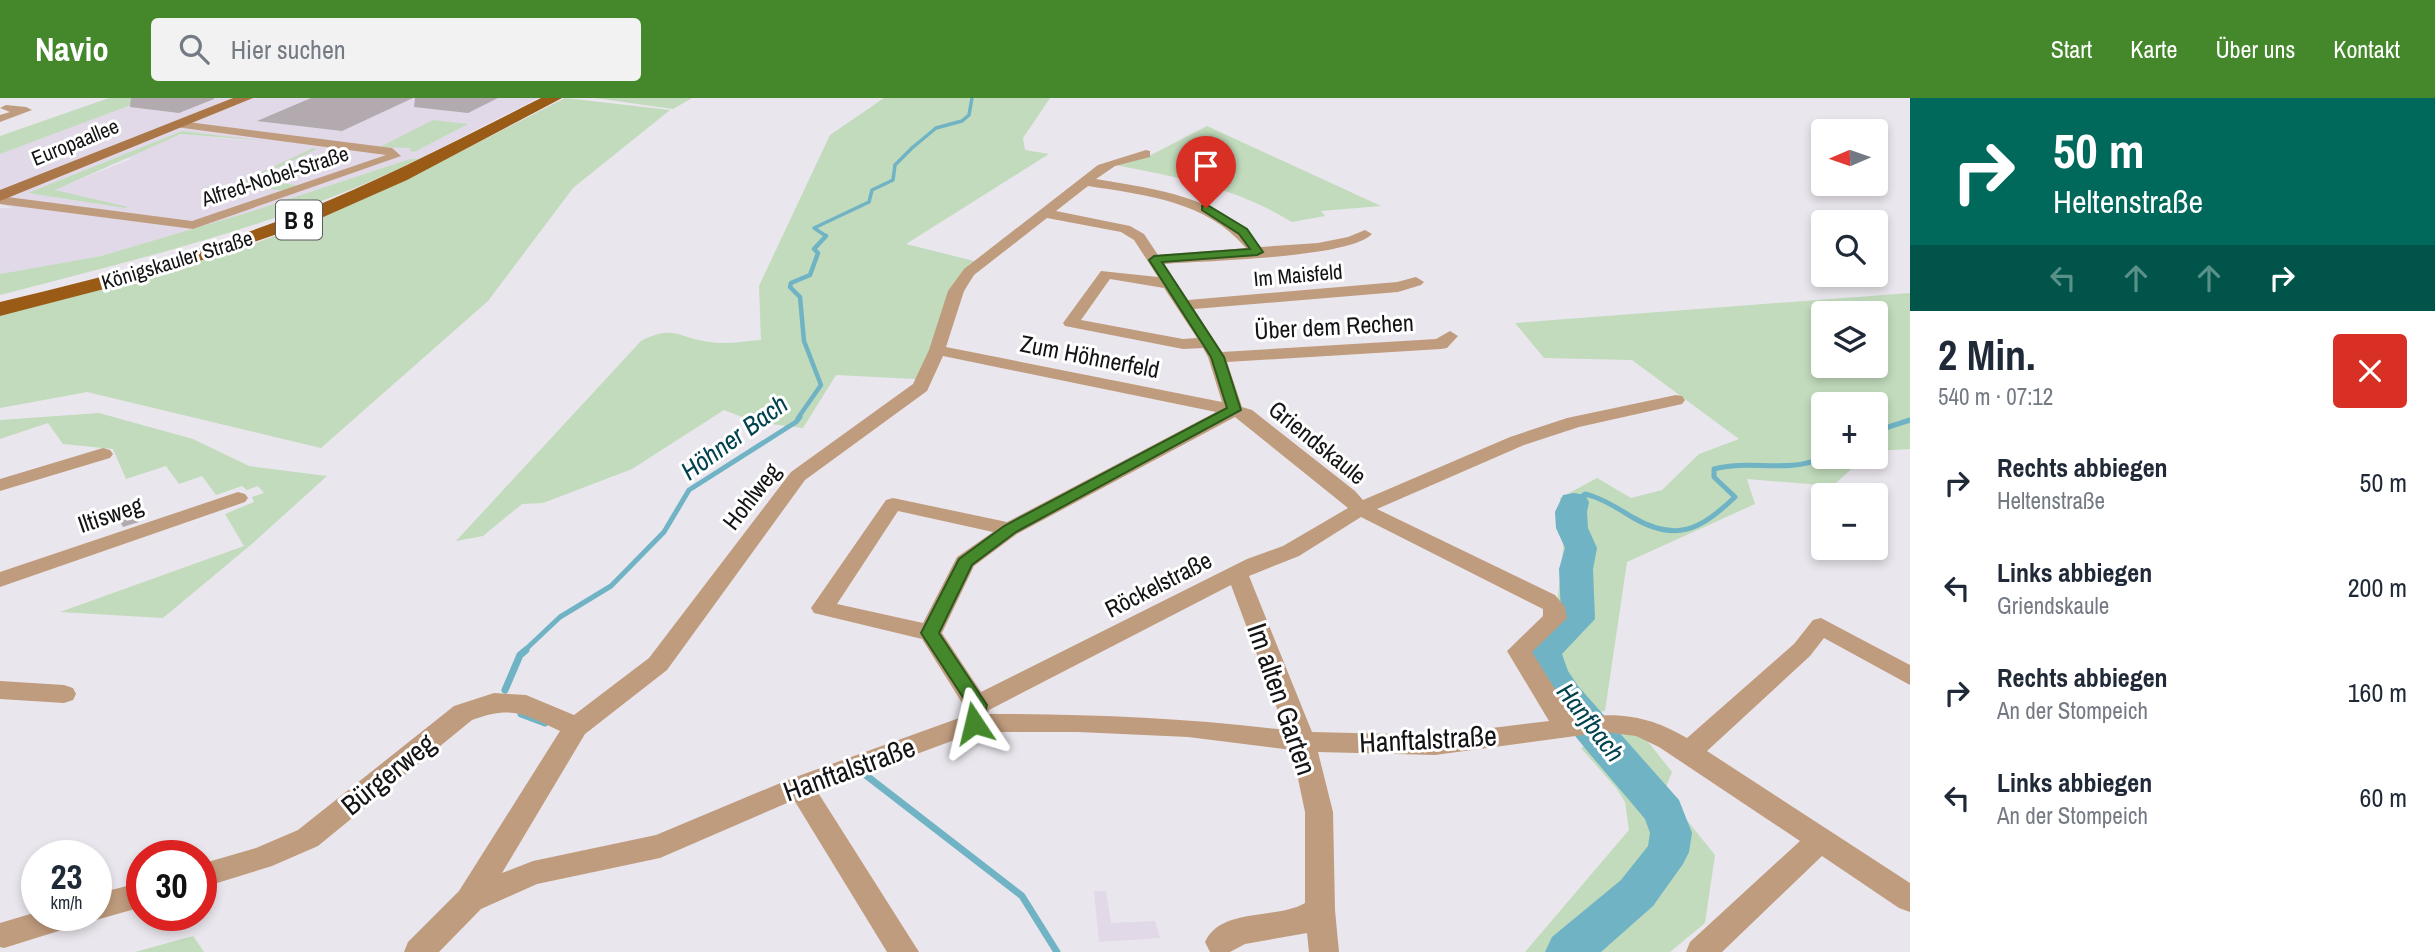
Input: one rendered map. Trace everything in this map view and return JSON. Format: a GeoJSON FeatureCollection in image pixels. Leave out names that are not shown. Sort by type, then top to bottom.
{"type":"FeatureCollection","features":[{"type":"Feature","properties":{"kind":"main road","name":"Europaallee"},"geometry":{"type":"LineString","coordinates":[[0,198],[246,98]]}},
{"type":"Feature","properties":{"kind":"main road","name":"Königskauler Straße"},"geometry":{"type":"LineString","coordinates":[[0,300],[145,261],[310,209],[398,165],[554,98]]}},
{"type":"Feature","properties":{"kind":"main road","name":"Königskauler Straße"},"geometry":{"type":"LineString","coordinates":[[0,309],[147,270],[269,232],[341,203],[398,165]]}},
{"type":"Feature","properties":{"kind":"street"},"geometry":{"type":"LineString","coordinates":[[2,111],[36,98]]}},
{"type":"Feature","properties":{"kind":"street"},"geometry":{"type":"LineString","coordinates":[[180,125],[392,152],[398,165]]}},
{"type":"Feature","properties":{"kind":"street","name":"Hohlweg"},"geometry":{"type":"LineString","coordinates":[[470,900],[576,727],[658,664],[798,476],[921,387],[961,281],[977,265],[1111,163],[1146,154]]}},
{"type":"Feature","properties":{"kind":"street","name":"Alfred-Nobel-Straße"},"geometry":{"type":"LineString","coordinates":[[0,198],[193,225],[398,165]]}},
{"type":"Feature","properties":{"kind":"street"},"geometry":{"type":"LineString","coordinates":[[1088,182],[1166,196],[1206,208],[1243,232],[1257,252]]}},
{"type":"Feature","properties":{"kind":"street","name":"Griendskaule"},"geometry":{"type":"LineString","coordinates":[[1045,213],[1134,233],[1213,350],[1234,410],[1245,414],[1348,495],[1360,509]]}},
{"type":"Feature","properties":{"kind":"street"},"geometry":{"type":"LineString","coordinates":[[1154,260],[1318,247],[1352,241],[1365,234]]}},
{"type":"Feature","properties":{"kind":"street"},"geometry":{"type":"LineString","coordinates":[[1170,284],[1106,274],[1071,323],[1213,350]]}},
{"type":"Feature","properties":{"kind":"street","name":"Im Maisfeld"},"geometry":{"type":"LineString","coordinates":[[1184,305],[1398,287],[1416,282]]}},
{"type":"Feature","properties":{"kind":"street","name":"Über dem Rechen"},"geometry":{"type":"LineString","coordinates":[[1213,350],[1441,344],[1450,337]]}},
{"type":"Feature","properties":{"kind":"street","name":"Zum Höhnerfeld"},"geometry":{"type":"LineString","coordinates":[[937,350],[1234,410]]}},
{"type":"Feature","properties":{"kind":"street","name":"Röckelstraße"},"geometry":{"type":"LineString","coordinates":[[976,714],[1237,573],[1291,551],[1360,509],[1562,425],[1676,400]]}},
{"type":"Feature","properties":{"kind":"street"},"geometry":{"type":"LineString","coordinates":[[930,633],[965,562],[1010,529],[1234,410]]}},
{"type":"Feature","properties":{"kind":"street"},"geometry":{"type":"LineString","coordinates":[[0,485],[103,454]]}},
{"type":"Feature","properties":{"kind":"street","name":"Iltisweg"},"geometry":{"type":"LineString","coordinates":[[0,580],[238,498]]}},
{"type":"Feature","properties":{"kind":"street"},"geometry":{"type":"LineString","coordinates":[[976,714],[930,633],[822,608],[893,504],[1010,529]]}},
{"type":"Feature","properties":{"kind":"street"},"geometry":{"type":"LineString","coordinates":[[1360,509],[1546,600],[1554,607],[1555,618],[1519,651],[1584,726]]}},
{"type":"Feature","properties":{"kind":"street","name":"Im alten Garten"},"geometry":{"type":"LineString","coordinates":[[1237,573],[1303,743],[1318,812],[1320,910],[1324,952]]}},
{"type":"Feature","properties":{"kind":"street"},"geometry":{"type":"LineString","coordinates":[[1689,752],[1802,650],[1821,626],[1910,676]]}},
{"type":"Feature","properties":{"kind":"street"},"geometry":{"type":"LineString","coordinates":[[0,690],[64,694]]}},
{"type":"Feature","properties":{"kind":"street","name":"Bürgerweg"},"geometry":{"type":"LineString","coordinates":[[217,871],[262,858],[308,838],[463,713],[494,702],[526,704],[576,727]]}},
{"type":"Feature","properties":{"kind":"street","name":"Hanftalstraße"},"geometry":{"type":"LineString","coordinates":[[419,952],[470,900],[533,873],[660,846],[976,714],[1078,723],[1188,728],[1303,743],[1435,745],[1626,722],[1652,729],[1905,894]]}},
{"type":"Feature","properties":{"kind":"street"},"geometry":{"type":"LineString","coordinates":[[800,786],[904,952]]}},
{"type":"Feature","properties":{"kind":"street"},"geometry":{"type":"LineString","coordinates":[[1701,952],[1821,839]]}},
{"type":"Feature","properties":{"kind":"street"},"geometry":{"type":"LineString","coordinates":[[1220,942],[1240,931],[1298,923],[1320,910]]}},
{"type":"Feature","properties":{"kind":"street"},"geometry":{"type":"LineString","coordinates":[[1,939],[24,931]]}},
{"type":"Feature","properties":{"kind":"shaded area"},"geometry":{"type":"Polygon","coordinates":[[[150,98],[538,98],[419,159],[410,159],[243,214],[101,256],[0,274],[0,208],[13,208],[0,204],[0,154],[150,98]],[[182,131],[29,193],[125,208],[53,190],[131,159],[127,157],[182,134],[262,142],[182,131]]]}},
{"type":"Feature","properties":{"kind":"shaded area"},"geometry":{"type":"Polygon","coordinates":[[[1094,891],[1106,891],[1111,923],[1155,921],[1160,938],[1099,942],[1094,891]]]}},
{"type":"Feature","properties":{"kind":"green space"},"geometry":{"type":"Polygon","coordinates":[[[109,98],[150,98],[0,154],[0,136],[109,98]]]}},
{"type":"Feature","properties":{"kind":"green space"},"geometry":{"type":"Polygon","coordinates":[[[565,98],[670,110],[573,188],[488,301],[321,448],[87,392],[0,408],[0,314],[230,253],[311,222],[440,162],[565,98]]]}},
{"type":"Feature","properties":{"kind":"green space"},"geometry":{"type":"Polygon","coordinates":[[[595,98],[692,98],[673,109],[595,98]]]}},
{"type":"Feature","properties":{"kind":"green space"},"geometry":{"type":"Polygon","coordinates":[[[884,98],[1050,98],[1023,138],[1025,150],[1049,154],[906,244],[978,262],[936,350],[916,379],[836,375],[803,428],[755,422],[724,410],[632,469],[543,503],[522,504],[483,536],[456,541],[641,341],[661,333],[716,343],[761,340],[759,286],[830,135],[884,98]]]}},
{"type":"Feature","properties":{"kind":"green space"},"geometry":{"type":"Polygon","coordinates":[[[433,120],[468,124],[414,152],[410,151],[411,148],[380,147],[433,120]]]}},
{"type":"Feature","properties":{"kind":"green space"},"geometry":{"type":"Polygon","coordinates":[[[1207,126],[1381,206],[1321,211],[1325,216],[1292,222],[1228,192],[1184,179],[1115,165],[1147,157],[1207,126]]]}},
{"type":"Feature","properties":{"kind":"green space"},"geometry":{"type":"Polygon","coordinates":[[[182,131],[264,141],[181,134],[55,190],[128,207],[125,208],[28,193],[182,131]]]}},
{"type":"Feature","properties":{"kind":"green space"},"geometry":{"type":"Polygon","coordinates":[[[313,148],[317,149],[254,179],[301,186],[287,191],[234,185],[313,148]]]}},
{"type":"Feature","properties":{"kind":"green space"},"geometry":{"type":"Polygon","coordinates":[[[410,159],[419,159],[369,182],[266,221],[160,253],[0,295],[0,274],[101,256],[243,214],[410,159]]]}},
{"type":"Feature","properties":{"kind":"green space"},"geometry":{"type":"Polygon","coordinates":[[[1910,293],[1910,449],[1888,450],[1888,392],[1811,392],[1811,469],[1851,469],[1836,483],[1811,484],[1747,479],[1755,504],[1627,562],[1605,711],[1576,716],[1537,664],[1555,624],[1564,540],[1560,498],[1597,478],[1631,498],[1662,490],[1699,454],[1739,439],[1632,360],[1544,358],[1515,323],[1910,293]]]}},
{"type":"Feature","properties":{"kind":"green space"},"geometry":{"type":"Polygon","coordinates":[[[99,413],[193,439],[249,466],[327,476],[253,543],[163,618],[60,612],[244,546],[225,514],[254,502],[252,497],[264,493],[258,486],[247,490],[242,486],[216,495],[202,476],[179,484],[166,466],[126,479],[113,449],[63,444],[48,423],[0,439],[0,420],[99,413]]]}},
{"type":"Feature","properties":{"kind":"green space"},"geometry":{"type":"Polygon","coordinates":[[[1641,733],[1672,772],[1664,792],[1715,855],[1705,923],[1670,952],[1525,952],[1629,830],[1625,802],[1581,748],[1585,746],[1586,735],[1641,733]]]}},
{"type":"Feature","properties":{"kind":"green space"},"geometry":{"type":"Polygon","coordinates":[[[193,936],[204,952],[135,952],[193,936]]]}},
{"type":"Feature","properties":{"kind":"building"},"geometry":{"type":"Polygon","coordinates":[[[131,98],[214,99],[179,113],[130,107],[131,98]]]}},
{"type":"Feature","properties":{"kind":"building"},"geometry":{"type":"Polygon","coordinates":[[[311,98],[413,98],[342,131],[257,121],[311,98]]]}},
{"type":"Feature","properties":{"kind":"building"},"geometry":{"type":"Polygon","coordinates":[[[415,98],[498,98],[468,113],[414,107],[415,98]]]}},
{"type":"Feature","properties":{"kind":"building"},"geometry":{"type":"Polygon","coordinates":[[[132,508],[139,522],[123,527],[116,514],[132,508]]]}},
{"type":"Feature","properties":{"kind":"waterway","name":"Höhner Bach"},"geometry":{"type":"LineString","coordinates":[[826,236],[814,228],[869,202],[872,190],[893,180],[895,165],[912,148],[936,128],[962,121],[969,115],[972,98]]}},
{"type":"Feature","properties":{"kind":"waterway","name":"Höhner Bach"},"geometry":{"type":"LineString","coordinates":[[798,418],[821,385],[804,341],[800,297],[790,287],[791,283],[810,275],[818,253],[814,249],[826,236]]}},
{"type":"Feature","properties":{"kind":"waterway","name":"Höhner Bach"},"geometry":{"type":"LineString","coordinates":[[524,651],[560,617],[611,586],[664,532],[689,490],[800,417]]}},
{"type":"Feature","properties":{"kind":"waterway","name":"Hanfbach"},"geometry":{"type":"LineString","coordinates":[[1888,427],[1910,420]]}},
{"type":"Feature","properties":{"kind":"waterway","name":"Hanfbach"},"geometry":{"type":"LineString","coordinates":[[1574,502],[1585,494],[1648,525],[1675,531],[1687,529],[1710,518],[1735,497],[1714,477],[1714,469],[1741,465],[1782,466],[1811,462]]}},
{"type":"Feature","properties":{"kind":"waterway","name":"Hanfbach"},"geometry":{"type":"LineString","coordinates":[[1568,952],[1637,893],[1668,852],[1671,833],[1664,812],[1565,695],[1551,674],[1544,654],[1553,640],[1578,619],[1576,569],[1581,548],[1572,528],[1571,512],[1574,502]]}},
{"type":"Feature","properties":{"kind":"waterway","name":"Höhner Bach"},"geometry":{"type":"LineString","coordinates":[[505,690],[520,655],[526,650]]}},
{"type":"Feature","properties":{"kind":"waterway","name":"Höhner Bach"},"geometry":{"type":"LineString","coordinates":[[521,714],[545,723]]}},
{"type":"Feature","properties":{"kind":"waterway","name":"Höhner Bach"},"geometry":{"type":"LineString","coordinates":[[863,773],[1022,896],[1057,952]]}},
{"type":"Feature","properties":{"kind":"route"},"geometry":{"type":"LineString","coordinates":[[974,723],[977,705],[930,633],[965,562],[1010,529],[1231,414],[1234,410],[1217,357],[1154,260],[1257,252],[1243,232],[1206,208]]}}]}
